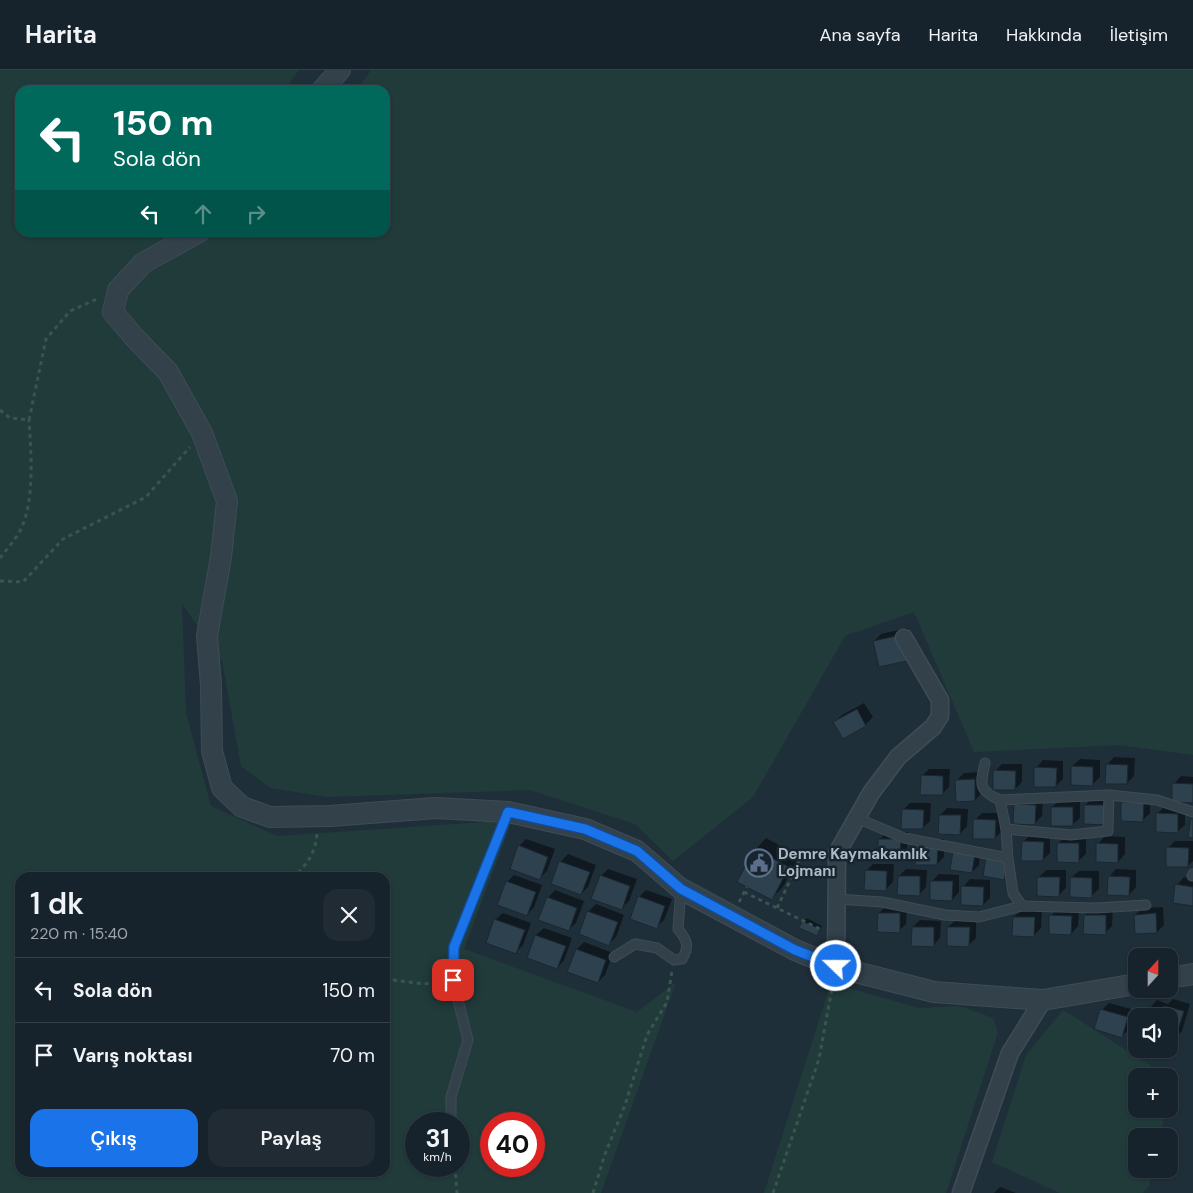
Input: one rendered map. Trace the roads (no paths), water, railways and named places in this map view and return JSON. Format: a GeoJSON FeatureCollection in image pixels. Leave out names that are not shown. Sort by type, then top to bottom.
{"type":"FeatureCollection","features":[{"type":"Feature","properties":{"kind":"street"},"geometry":{"type":"LineString","coordinates":[[326,85],[340,70]]}},
{"type":"Feature","properties":{"kind":"street"},"geometry":{"type":"LineString","coordinates":[[190,237],[143,263],[118,290],[113,312],[168,372],[202,433],[227,501],[221,557],[207,636],[211,685],[212,751],[222,788],[242,807],[270,817],[436,808],[508,812],[585,829],[637,851],[681,889],[795,950],[836,966],[934,992],[1043,1000],[1128,985]]}},
{"type":"Feature","properties":{"kind":"street"},"geometry":{"type":"LineString","coordinates":[[836,966],[837,853],[871,792],[898,757],[933,727],[940,716],[940,700],[904,638]]}},
{"type":"Feature","properties":{"kind":"street"},"geometry":{"type":"LineString","coordinates":[[1178,976],[1193,974]]}},
{"type":"Feature","properties":{"kind":"street"},"geometry":{"type":"LineString","coordinates":[[961,1193],[1010,1053],[1043,1000]]}},
{"type":"Feature","properties":{"kind":"lane"},"geometry":{"type":"LineString","coordinates":[[985,763],[980,783],[986,794],[1000,800],[1109,795],[1157,800],[1193,812]]}},
{"type":"Feature","properties":{"kind":"lane"},"geometry":{"type":"LineString","coordinates":[[1006,829],[1071,835],[1108,831],[1109,795]]}},
{"type":"Feature","properties":{"kind":"lane"},"geometry":{"type":"LineString","coordinates":[[1000,800],[1006,829],[1013,893],[1022,906]]}},
{"type":"Feature","properties":{"kind":"lane"},"geometry":{"type":"LineString","coordinates":[[451,1112],[451,1097],[468,1040],[453,980],[454,947],[508,812]]}},
{"type":"Feature","properties":{"kind":"lane"},"geometry":{"type":"LineString","coordinates":[[856,818],[904,838],[1008,858]]}},
{"type":"Feature","properties":{"kind":"lane"},"geometry":{"type":"LineString","coordinates":[[614,957],[635,944],[657,948],[674,960],[682,959],[687,951],[686,939],[678,929],[681,889]]}},
{"type":"Feature","properties":{"kind":"lane"},"geometry":{"type":"LineString","coordinates":[[837,899],[882,902],[945,915],[979,917],[1022,906],[1094,908],[1146,905]]}},
{"type":"Feature","properties":{"kind":"place","name":"Demre Kaymakamlık Lojmanı"},"geometry":{"type":"Point","coordinates":[759,863]}}]}
